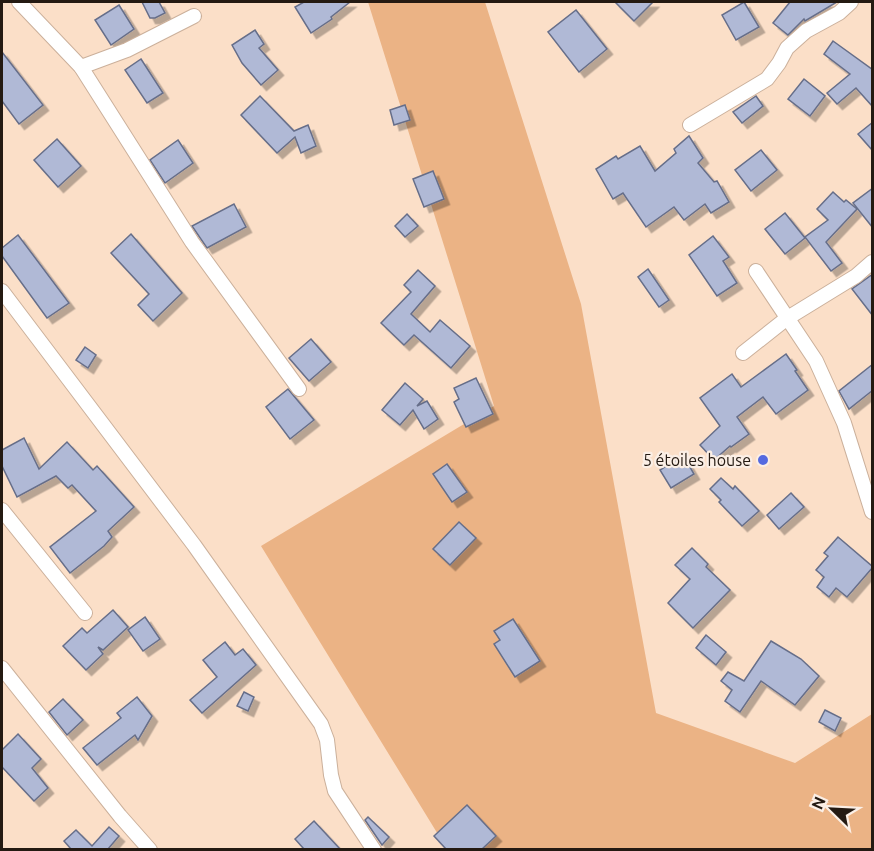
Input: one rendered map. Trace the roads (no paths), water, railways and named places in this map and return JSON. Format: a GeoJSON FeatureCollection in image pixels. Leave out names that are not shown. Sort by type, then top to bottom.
{"type":"FeatureCollection","features":[{"type":"Feature","properties":{"kind":"street"},"geometry":{"type":"LineString","coordinates":[[19,2],[81,67],[192,242],[299,389]]}},
{"type":"Feature","properties":{"kind":"street"},"geometry":{"type":"LineString","coordinates":[[690,125],[766,79],[787,48],[806,31],[839,13],[851,2]]}},
{"type":"Feature","properties":{"kind":"street"},"geometry":{"type":"LineString","coordinates":[[81,67],[127,50],[194,16]]}},
{"type":"Feature","properties":{"kind":"street"},"geometry":{"type":"LineString","coordinates":[[743,353],[786,319],[856,276],[873,262]]}},
{"type":"Feature","properties":{"kind":"street"},"geometry":{"type":"LineString","coordinates":[[756,271],[816,361],[844,423],[873,512]]}},
{"type":"Feature","properties":{"kind":"street"},"geometry":{"type":"LineString","coordinates":[[2,291],[194,545],[321,724],[327,740],[335,791],[374,849]]}},
{"type":"Feature","properties":{"kind":"street"},"geometry":{"type":"LineString","coordinates":[[2,510],[85,613]]}},
{"type":"Feature","properties":{"kind":"street"},"geometry":{"type":"LineString","coordinates":[[2,668],[120,816],[150,849]]}},
{"type":"Feature","properties":{"kind":"place","name":"5 étoiles house"},"geometry":{"type":"Point","coordinates":[763,460]}}]}
